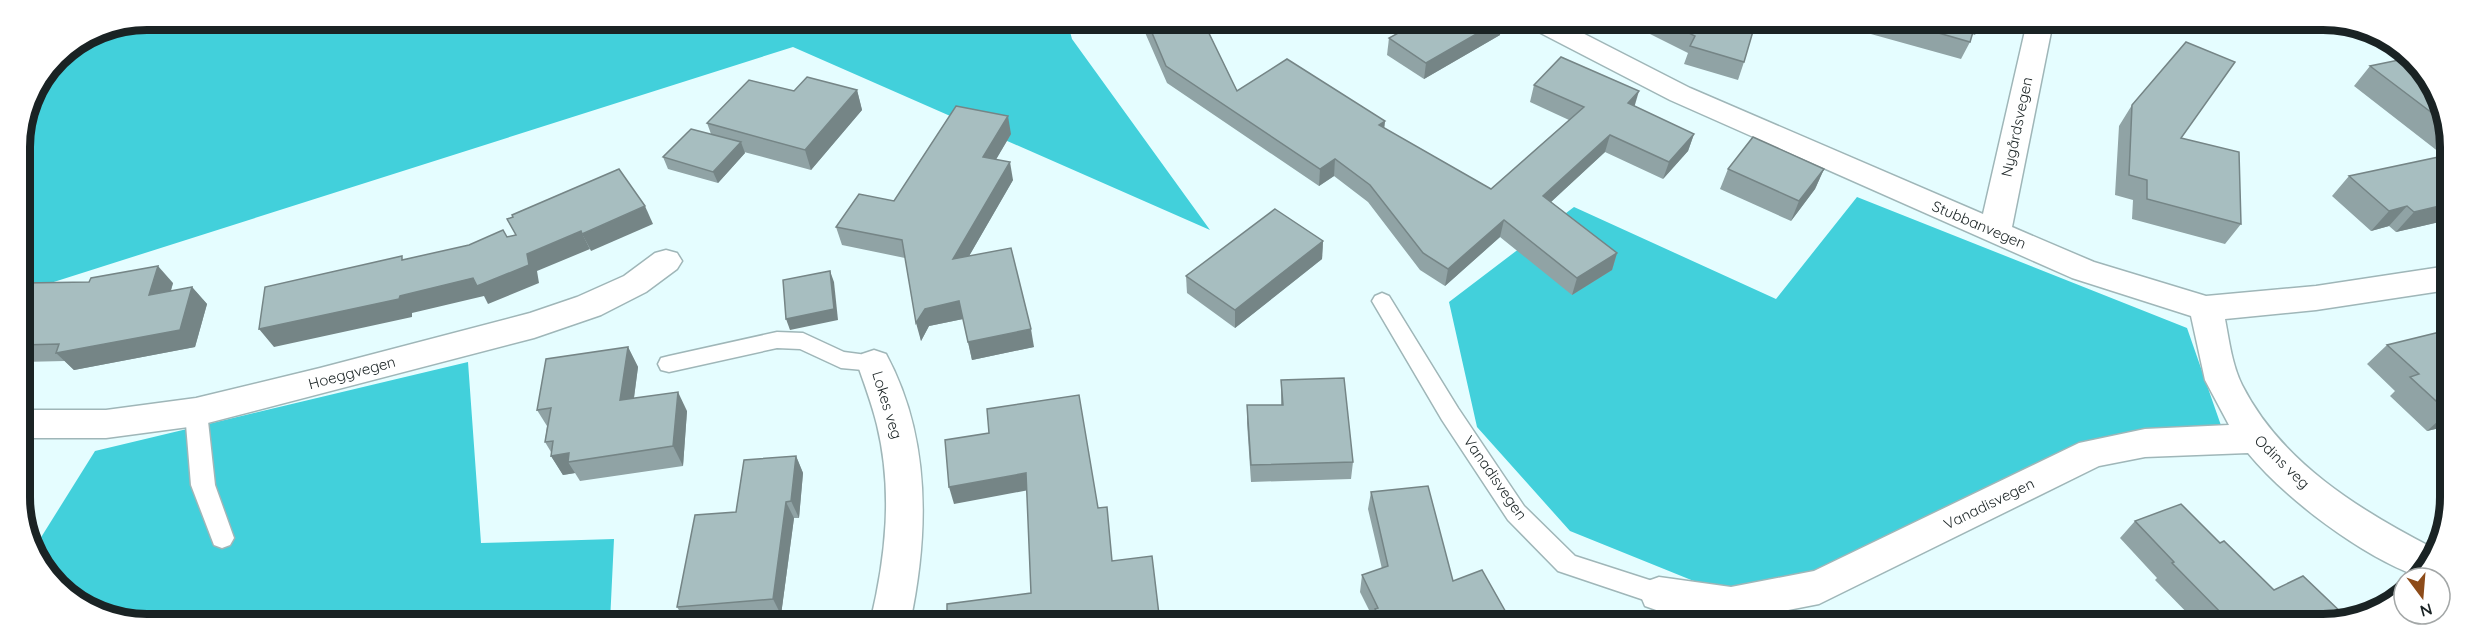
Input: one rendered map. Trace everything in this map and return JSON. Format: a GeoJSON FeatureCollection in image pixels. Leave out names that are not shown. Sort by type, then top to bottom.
{"type":"FeatureCollection","features":[{"type":"Feature","properties":{"kind":"street","name":"Stubbanvegen"},"geometry":{"type":"LineString","coordinates":[[1556,30],[1680,94],[2083,270],[2206,308],[2316,298],[2440,279]]}},
{"type":"Feature","properties":{"kind":"street","name":"Nygårdsvegen"},"geometry":{"type":"LineString","coordinates":[[1995,232],[2038,30]]}},
{"type":"Feature","properties":{"kind":"street","name":"Hoeggvegen"},"geometry":{"type":"LineString","coordinates":[[30,424],[106,424],[196,412],[534,325],[589,306],[635,284],[666,261]]}},
{"type":"Feature","properties":{"kind":"street","name":"Odins veg"},"geometry":{"type":"LineString","coordinates":[[2206,308],[2225,386],[2254,438],[2288,472],[2329,505],[2384,542],[2421,560]]}},
{"type":"Feature","properties":{"kind":"street","name":"Lokes veg"},"geometry":{"type":"LineString","coordinates":[[874,363],[897,434],[904,491],[906,525],[892,614]]}},
{"type":"Feature","properties":{"kind":"street","name":"Vanadisvegen"},"geometry":{"type":"LineString","coordinates":[[1659,594],[1729,614],[1819,587],[2092,453],[2145,443],[2254,438]]}},
{"type":"Feature","properties":{"kind":"lane","name":"Vanadisvegen"},"geometry":{"type":"LineString","coordinates":[[1382,301],[1450,414],[1516,513],[1567,564],[1659,594]]}},
{"type":"Feature","properties":{"kind":"lane","name":"Lokes veg"},"geometry":{"type":"LineString","coordinates":[[669,364],[777,340],[803,341],[841,360],[874,363]]}},
{"type":"Feature","properties":{"kind":"lane"},"geometry":{"type":"LineString","coordinates":[[196,412],[203,485],[222,538]]}},
{"type":"Feature","properties":{"kind":"shaded area"},"geometry":{"type":"Polygon","coordinates":[[[139,30],[1070,30],[1072,39],[1210,230],[793,47],[38,287],[30,296],[30,139],[36,109],[54,76],[70,59],[88,46],[109,36],[139,30]]]}},
{"type":"Feature","properties":{"kind":"shaded area"},"geometry":{"type":"Polygon","coordinates":[[[1857,197],[2187,328],[2224,434],[2076,452],[1838,573],[1716,590],[1570,531],[1477,427],[1449,302],[1574,207],[1776,299],[1857,197]]]}},
{"type":"Feature","properties":{"kind":"shaded area"},"geometry":{"type":"Polygon","coordinates":[[[468,362],[481,543],[614,539],[610,614],[147,614],[109,608],[82,594],[64,580],[46,556],[39,541],[95,451],[468,362]]]}},
{"type":"Feature","properties":{"kind":"building"},"geometry":{"type":"Polygon","coordinates":[[[1151,30],[1207,30],[1237,91],[1287,59],[1385,121],[1379,125],[1491,189],[1584,107],[1534,85],[1561,57],[1639,91],[1628,103],[1694,134],[1669,162],[1610,135],[1543,196],[1617,253],[1577,278],[1504,220],[1448,269],[1423,253],[1370,185],[1335,159],[1320,169],[1166,66],[1151,30]]]}},
{"type":"Feature","properties":{"kind":"building"},"geometry":{"type":"Polygon","coordinates":[[[1404,30],[1483,30],[1426,63],[1389,38],[1404,30]]]}},
{"type":"Feature","properties":{"kind":"building"},"geometry":{"type":"Polygon","coordinates":[[[1683,30],[1753,30],[1744,62],[1690,46],[1695,36],[1683,30]]]}},
{"type":"Feature","properties":{"kind":"building"},"geometry":{"type":"Polygon","coordinates":[[[1928,30],[1974,30],[1970,42],[1928,30]]]}},
{"type":"Feature","properties":{"kind":"building"},"geometry":{"type":"Polygon","coordinates":[[[2186,42],[2235,62],[2181,138],[2239,152],[2241,224],[2147,199],[2147,180],[2129,175],[2132,105],[2186,42]]]}},
{"type":"Feature","properties":{"kind":"building"},"geometry":{"type":"Polygon","coordinates":[[[2401,60],[2424,88],[2436,116],[2370,66],[2401,60]]]}},
{"type":"Feature","properties":{"kind":"building"},"geometry":{"type":"Polygon","coordinates":[[[807,77],[857,90],[805,150],[707,123],[749,80],[794,91],[807,77]]]}},
{"type":"Feature","properties":{"kind":"building"},"geometry":{"type":"Polygon","coordinates":[[[956,106],[1008,116],[983,157],[1010,162],[953,259],[1011,248],[1031,329],[968,342],[959,301],[925,309],[916,323],[902,240],[836,227],[859,194],[894,201],[956,106]]]}},
{"type":"Feature","properties":{"kind":"building"},"geometry":{"type":"Polygon","coordinates":[[[691,129],[741,142],[713,172],[663,157],[691,129]]]}},
{"type":"Feature","properties":{"kind":"building"},"geometry":{"type":"Polygon","coordinates":[[[1753,137],[1824,169],[1799,201],[1728,169],[1753,137]]]}},
{"type":"Feature","properties":{"kind":"building"},"geometry":{"type":"Polygon","coordinates":[[[2440,157],[2440,206],[2414,212],[2407,206],[2389,211],[2349,176],[2440,157]]]}},
{"type":"Feature","properties":{"kind":"building"},"geometry":{"type":"Polygon","coordinates":[[[619,169],[645,206],[582,234],[581,231],[527,254],[529,265],[477,286],[473,278],[400,296],[399,299],[259,329],[265,287],[402,256],[402,260],[469,245],[503,230],[507,237],[516,235],[507,219],[513,217],[512,215],[619,169]]]}},
{"type":"Feature","properties":{"kind":"building"},"geometry":{"type":"Polygon","coordinates":[[[1275,209],[1323,241],[1235,310],[1186,276],[1275,209]]]}},
{"type":"Feature","properties":{"kind":"building"},"geometry":{"type":"Polygon","coordinates":[[[158,266],[149,295],[192,287],[180,330],[56,353],[59,344],[30,345],[30,283],[89,282],[91,278],[158,266]]]}},
{"type":"Feature","properties":{"kind":"building"},"geometry":{"type":"Polygon","coordinates":[[[830,271],[834,309],[786,319],[783,280],[830,271]]]}},
{"type":"Feature","properties":{"kind":"building"},"geometry":{"type":"Polygon","coordinates":[[[2440,332],[2440,405],[2410,377],[2419,374],[2387,345],[2440,332]]]}},
{"type":"Feature","properties":{"kind":"building"},"geometry":{"type":"Polygon","coordinates":[[[628,347],[620,400],[678,392],[673,446],[568,462],[569,453],[551,456],[553,441],[545,442],[551,408],[537,410],[546,359],[628,347]]]}},
{"type":"Feature","properties":{"kind":"building"},"geometry":{"type":"Polygon","coordinates":[[[1344,378],[1353,462],[1251,465],[1247,405],[1283,405],[1281,380],[1344,378]]]}},
{"type":"Feature","properties":{"kind":"building"},"geometry":{"type":"Polygon","coordinates":[[[1079,395],[1098,508],[1107,507],[1112,561],[1152,556],[1159,614],[947,614],[947,604],[1031,593],[1026,473],[949,487],[945,440],[989,433],[987,409],[1079,395]]]}},
{"type":"Feature","properties":{"kind":"building"},"geometry":{"type":"Polygon","coordinates":[[[796,456],[791,501],[786,502],[773,599],[677,607],[695,515],[736,512],[744,460],[796,456]]]}},
{"type":"Feature","properties":{"kind":"building"},"geometry":{"type":"Polygon","coordinates":[[[1428,486],[1453,581],[1482,570],[1507,614],[1378,614],[1375,609],[1378,608],[1362,575],[1388,566],[1371,492],[1428,486]]]}},
{"type":"Feature","properties":{"kind":"building"},"geometry":{"type":"Polygon","coordinates":[[[2181,504],[2220,543],[2224,541],[2274,590],[2303,576],[2341,613],[2222,614],[2135,521],[2181,504]]]}}]}
